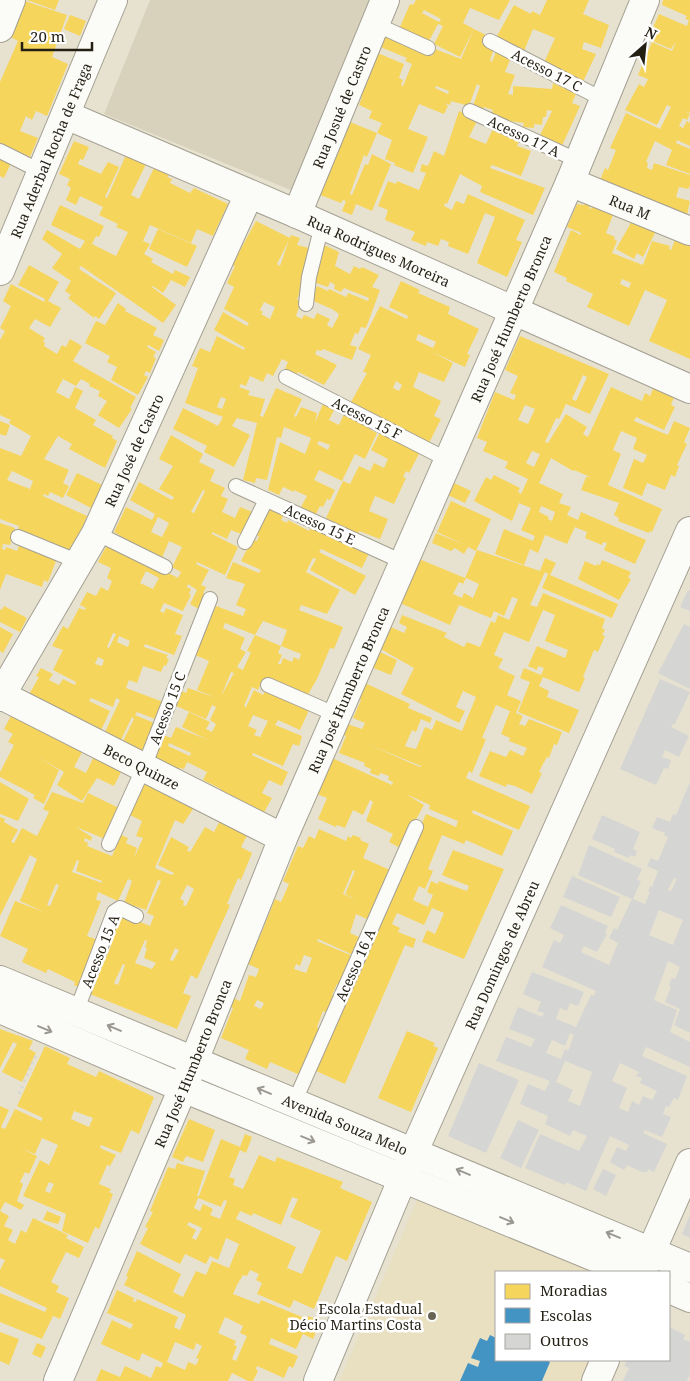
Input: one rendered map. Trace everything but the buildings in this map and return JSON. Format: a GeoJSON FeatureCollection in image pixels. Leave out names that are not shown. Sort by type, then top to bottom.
{"type":"FeatureCollection","features":[{"type":"Feature","properties":{"kind":"street"},"geometry":{"type":"LineString","coordinates":[[0,28],[11,0]]}},
{"type":"Feature","properties":{"kind":"street","name":"Rua Aderbal Rocha de Fraga"},"geometry":{"type":"LineString","coordinates":[[0,271],[112,0]]}},
{"type":"Feature","properties":{"kind":"street","name":"Rua José Humberto Bronca"},"geometry":{"type":"LineString","coordinates":[[58,1381],[183,1088],[192,1060],[283,838],[575,171],[645,0]]}},
{"type":"Feature","properties":{"kind":"street","name":"Rua Josué de Castro"},"geometry":{"type":"LineString","coordinates":[[297,214],[380,12]]}},
{"type":"Feature","properties":{"kind":"street","name":"Rua Rodrigues Moreira"},"geometry":{"type":"LineString","coordinates":[[66,115],[297,214],[512,312],[690,389]]}},
{"type":"Feature","properties":{"kind":"street","name":"Rua M"},"geometry":{"type":"LineString","coordinates":[[575,171],[690,231]]}},
{"type":"Feature","properties":{"kind":"street","name":"Rua José de Castro"},"geometry":{"type":"LineString","coordinates":[[0,696],[96,533],[249,194]]}},
{"type":"Feature","properties":{"kind":"street","name":"Rua Domingos de Abreu"},"geometry":{"type":"LineString","coordinates":[[318,1381],[414,1151],[690,531]]}},
{"type":"Feature","properties":{"kind":"street","name":"Beco Quinze"},"geometry":{"type":"LineString","coordinates":[[0,696],[283,838]]}},
{"type":"Feature","properties":{"kind":"street","name":"Avenida Souza Melo"},"geometry":{"type":"LineString","coordinates":[[0,980],[414,1151],[647,1262],[690,1268]]}},
{"type":"Feature","properties":{"kind":"street","name":"Avenida Souza Melo"},"geometry":{"type":"LineString","coordinates":[[0,1010],[183,1088],[629,1271]]}},
{"type":"Feature","properties":{"kind":"street"},"geometry":{"type":"LineString","coordinates":[[647,1262],[690,1163]]}},
{"type":"Feature","properties":{"kind":"street"},"geometry":{"type":"LineString","coordinates":[[670,1289],[690,1298]]}},
{"type":"Feature","properties":{"kind":"street"},"geometry":{"type":"LineString","coordinates":[[596,1381],[605,1361]]}},
{"type":"Feature","properties":{"kind":"lane"},"geometry":{"type":"LineString","coordinates":[[380,12],[428,48]]}},
{"type":"Feature","properties":{"kind":"lane","name":"Acesso 17 C"},"geometry":{"type":"LineString","coordinates":[[490,41],[604,100]]}},
{"type":"Feature","properties":{"kind":"lane","name":"Acesso 17 A"},"geometry":{"type":"LineString","coordinates":[[470,111],[575,171]]}},
{"type":"Feature","properties":{"kind":"lane"},"geometry":{"type":"LineString","coordinates":[[0,151],[42,172]]}},
{"type":"Feature","properties":{"kind":"lane"},"geometry":{"type":"LineString","coordinates":[[306,304],[309,277],[322,225]]}},
{"type":"Feature","properties":{"kind":"lane","name":"Acesso 15 F"},"geometry":{"type":"LineString","coordinates":[[286,377],[448,460]]}},
{"type":"Feature","properties":{"kind":"lane","name":"Acesso 15 E"},"geometry":{"type":"LineString","coordinates":[[236,486],[403,562]]}},
{"type":"Feature","properties":{"kind":"lane"},"geometry":{"type":"LineString","coordinates":[[245,542],[266,500]]}},
{"type":"Feature","properties":{"kind":"lane"},"geometry":{"type":"LineString","coordinates":[[96,533],[165,567]]}},
{"type":"Feature","properties":{"kind":"lane"},"geometry":{"type":"LineString","coordinates":[[18,537],[79,562]]}},
{"type":"Feature","properties":{"kind":"lane","name":"Acesso 15 C"},"geometry":{"type":"LineString","coordinates":[[109,844],[144,767],[210,599]]}},
{"type":"Feature","properties":{"kind":"lane"},"geometry":{"type":"LineString","coordinates":[[268,685],[337,715]]}},
{"type":"Feature","properties":{"kind":"lane","name":"Acesso 16 A"},"geometry":{"type":"LineString","coordinates":[[294,1103],[416,827]]}},
{"type":"Feature","properties":{"kind":"lane","name":"Acesso 15 A"},"geometry":{"type":"LineString","coordinates":[[76,1012],[114,912],[120,908],[136,916]]}},
{"type":"Feature","properties":{"kind":"path"},"geometry":{"type":"LineString","coordinates":[[19,1094],[47,1030]]}},
{"type":"Feature","properties":{"kind":"shaded area"},"geometry":{"type":"Polygon","coordinates":[[[150,0],[377,0],[298,193],[104,114],[150,0]]]}},
{"type":"Feature","properties":{"kind":"shaded area","name":"Escola Estadual Décio Martins Costa"},"geometry":{"type":"Polygon","coordinates":[[[420,1193],[601,1271],[495,1271],[495,1361],[592,1361],[583,1381],[339,1381],[420,1193]]]}},
{"type":"Feature","properties":{"kind":"place","name":"Escola Estadual Décio Martins Costa"},"geometry":{"type":"Point","coordinates":[432,1316]}}]}
